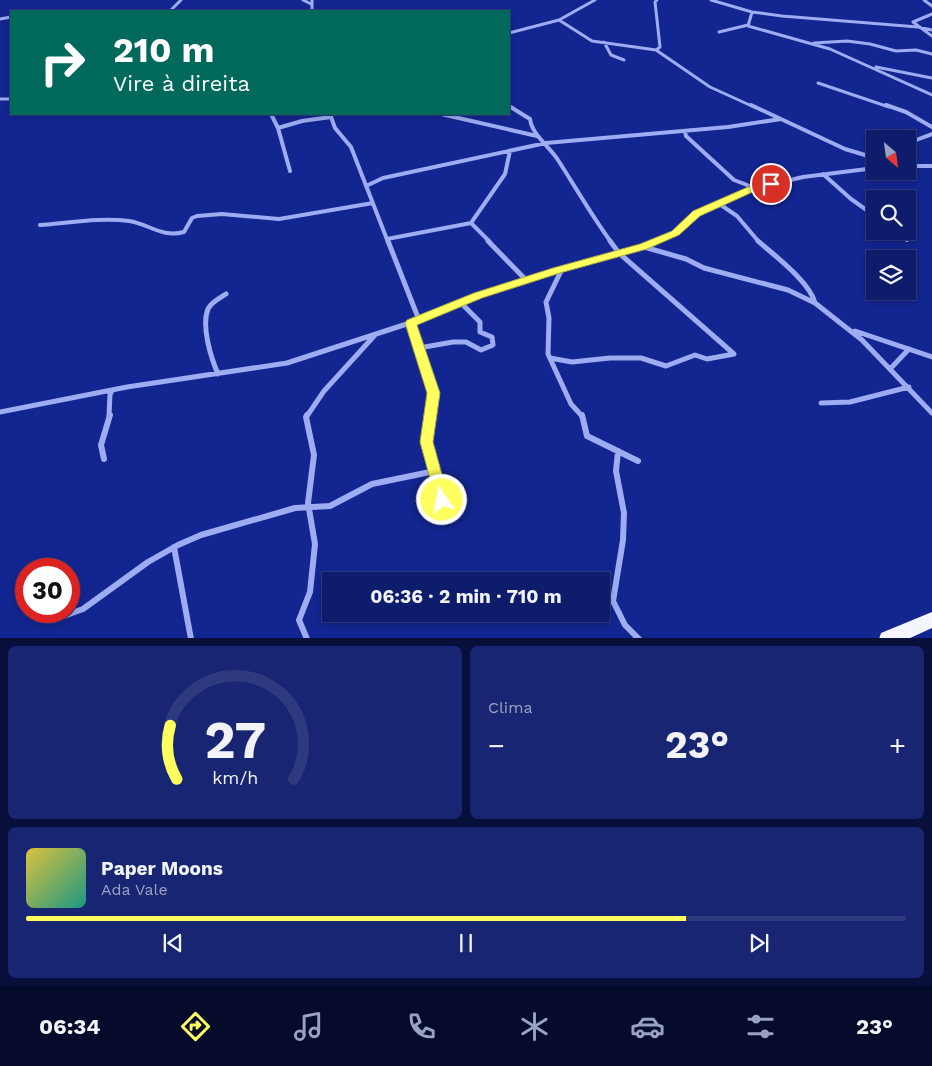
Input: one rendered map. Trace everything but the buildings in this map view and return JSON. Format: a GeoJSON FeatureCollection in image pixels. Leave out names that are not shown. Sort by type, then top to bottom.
{"type":"FeatureCollection","features":[{"type":"Feature","properties":{"kind":"highway"},"geometry":{"type":"LineString","coordinates":[[887,638],[932,620]]}},
{"type":"Feature","properties":{"kind":"street"},"geometry":{"type":"LineString","coordinates":[[171,10],[181,0]]}},
{"type":"Feature","properties":{"kind":"street"},"geometry":{"type":"LineString","coordinates":[[303,0],[312,2]]}},
{"type":"Feature","properties":{"kind":"street"},"geometry":{"type":"LineString","coordinates":[[510,33],[559,20],[595,0]]}},
{"type":"Feature","properties":{"kind":"street"},"geometry":{"type":"LineString","coordinates":[[656,50],[660,47],[655,2],[657,0]]}},
{"type":"Feature","properties":{"kind":"street"},"geometry":{"type":"LineString","coordinates":[[711,0],[752,12],[918,27],[932,30]]}},
{"type":"Feature","properties":{"kind":"street"},"geometry":{"type":"LineString","coordinates":[[924,0],[932,6]]}},
{"type":"Feature","properties":{"kind":"street"},"geometry":{"type":"LineString","coordinates":[[748,25],[752,12]]}},
{"type":"Feature","properties":{"kind":"street"},"geometry":{"type":"LineString","coordinates":[[932,14],[913,22],[932,36]]}},
{"type":"Feature","properties":{"kind":"street"},"geometry":{"type":"LineString","coordinates":[[559,20],[566,23],[583,38],[656,50],[710,87],[814,133],[845,149],[866,155]]}},
{"type":"Feature","properties":{"kind":"street"},"geometry":{"type":"LineString","coordinates":[[719,32],[748,25],[762,32],[814,44],[932,94]]}},
{"type":"Feature","properties":{"kind":"street"},"geometry":{"type":"LineString","coordinates":[[814,44],[847,41],[870,44],[896,51],[916,50],[932,54]]}},
{"type":"Feature","properties":{"kind":"street"},"geometry":{"type":"LineString","coordinates":[[604,42],[611,55],[624,60]]}},
{"type":"Feature","properties":{"kind":"street"},"geometry":{"type":"LineString","coordinates":[[872,67],[932,78]]}},
{"type":"Feature","properties":{"kind":"street"},"geometry":{"type":"LineString","coordinates":[[818,83],[906,112],[932,127]]}},
{"type":"Feature","properties":{"kind":"street"},"geometry":{"type":"LineString","coordinates":[[510,107],[530,119],[531,127],[557,158],[590,213],[619,253],[734,354],[706,359],[695,355],[666,366],[641,358],[610,358],[572,362],[550,358]]}},
{"type":"Feature","properties":{"kind":"street"},"geometry":{"type":"LineString","coordinates":[[272,115],[278,128],[290,171]]}},
{"type":"Feature","properties":{"kind":"street"},"geometry":{"type":"LineString","coordinates":[[446,115],[526,132],[540,137]]}},
{"type":"Feature","properties":{"kind":"street"},"geometry":{"type":"LineString","coordinates":[[278,128],[330,116],[335,128],[351,147],[419,320]]}},
{"type":"Feature","properties":{"kind":"street"},"geometry":{"type":"LineString","coordinates":[[366,186],[383,178],[546,143],[685,132],[781,119]]}},
{"type":"Feature","properties":{"kind":"street"},"geometry":{"type":"LineString","coordinates":[[685,132],[693,142],[734,180],[755,188]]}},
{"type":"Feature","properties":{"kind":"street"},"geometry":{"type":"LineString","coordinates":[[916,140],[932,134]]}},
{"type":"Feature","properties":{"kind":"street"},"geometry":{"type":"LineString","coordinates":[[387,239],[471,223],[505,174],[510,151]]}},
{"type":"Feature","properties":{"kind":"street"},"geometry":{"type":"LineString","coordinates":[[916,166],[932,166]]}},
{"type":"Feature","properties":{"kind":"street"},"geometry":{"type":"LineString","coordinates":[[0,412],[114,389],[287,364],[411,323],[526,280],[643,246],[676,233],[697,214],[718,203],[755,188],[803,177],[866,169]]}},
{"type":"Feature","properties":{"kind":"street"},"geometry":{"type":"LineString","coordinates":[[823,174],[866,209]]}},
{"type":"Feature","properties":{"kind":"street"},"geometry":{"type":"LineString","coordinates":[[40,225],[126,221],[156,232],[176,234],[184,232],[192,218],[197,216],[247,215],[279,219],[373,202]]}},
{"type":"Feature","properties":{"kind":"street"},"geometry":{"type":"LineString","coordinates":[[718,203],[737,216],[757,240],[805,285],[813,295],[815,303]]}},
{"type":"Feature","properties":{"kind":"street"},"geometry":{"type":"LineString","coordinates":[[471,223],[526,280]]}},
{"type":"Feature","properties":{"kind":"street"},"geometry":{"type":"LineString","coordinates":[[643,246],[686,259],[704,268],[788,290],[815,303],[852,330],[891,368],[932,413]]}},
{"type":"Feature","properties":{"kind":"street"},"geometry":{"type":"LineString","coordinates":[[562,269],[546,302],[550,318],[548,354],[571,404],[582,414],[587,436],[638,461]]}},
{"type":"Feature","properties":{"kind":"street"},"geometry":{"type":"LineString","coordinates":[[218,374],[207,346],[209,334],[206,315],[208,308],[226,294]]}},
{"type":"Feature","properties":{"kind":"street"},"geometry":{"type":"LineString","coordinates":[[419,348],[448,342],[466,342],[481,350],[493,345],[492,337],[480,332],[480,322],[461,303]]}},
{"type":"Feature","properties":{"kind":"street"},"geometry":{"type":"LineString","coordinates":[[411,323],[434,393],[426,442],[435,471],[445,516]]}},
{"type":"Feature","properties":{"kind":"street"},"geometry":{"type":"LineString","coordinates":[[852,330],[932,357]]}},
{"type":"Feature","properties":{"kind":"street"},"geometry":{"type":"LineString","coordinates":[[306,638],[299,620],[310,592],[315,544],[309,507],[314,455],[306,417],[324,391],[376,334]]}},
{"type":"Feature","properties":{"kind":"street"},"geometry":{"type":"LineString","coordinates":[[891,368],[909,349]]}},
{"type":"Feature","properties":{"kind":"street"},"geometry":{"type":"LineString","coordinates":[[821,403],[850,402],[909,387]]}},
{"type":"Feature","properties":{"kind":"street"},"geometry":{"type":"LineString","coordinates":[[104,459],[101,445],[110,414],[110,394],[114,389]]}},
{"type":"Feature","properties":{"kind":"street"},"geometry":{"type":"LineString","coordinates":[[618,451],[616,470],[624,514],[623,540],[613,601],[625,626],[639,638]]}},
{"type":"Feature","properties":{"kind":"street"},"geometry":{"type":"LineString","coordinates":[[80,610],[148,562],[174,547],[225,528],[280,512],[309,507],[330,506],[372,484],[435,471]]}},
{"type":"Feature","properties":{"kind":"street"},"geometry":{"type":"LineString","coordinates":[[174,547],[191,638]]}},
{"type":"Feature","properties":{"kind":"route"},"geometry":{"type":"LineString","coordinates":[[442,500],[439,483],[426,442],[434,393],[411,323],[478,295],[556,270],[643,246],[676,233],[697,214],[731,197],[771,184]]}}]}
